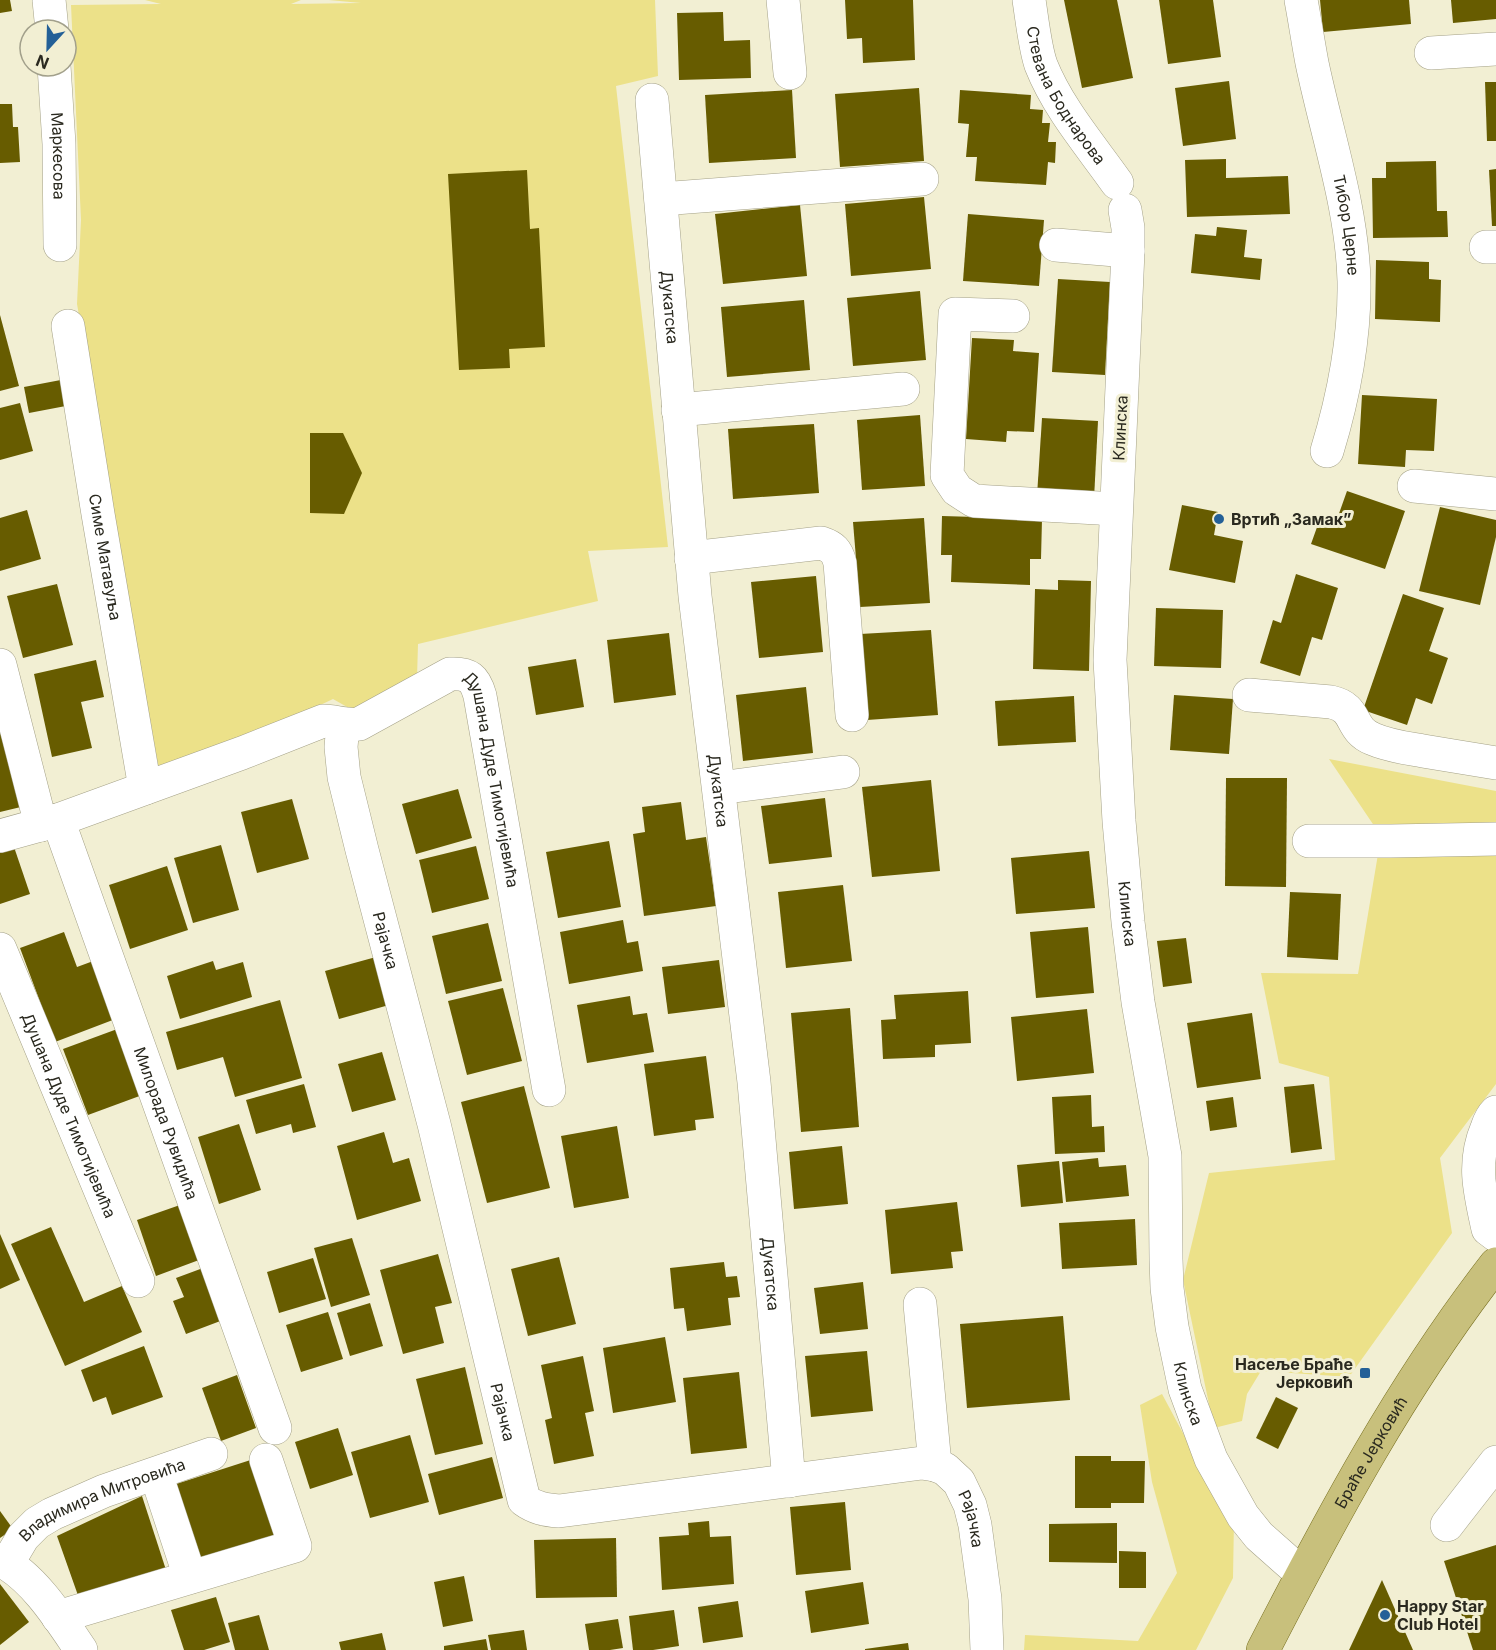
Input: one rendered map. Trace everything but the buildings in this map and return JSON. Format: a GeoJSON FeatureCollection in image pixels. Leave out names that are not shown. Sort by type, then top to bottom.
{"type":"FeatureCollection","features":[{"type":"Feature","properties":{"kind":"main road","name":"Браће Јерковић"},"geometry":{"type":"LineString","coordinates":[[1263,1650],[1302,1574],[1370,1452],[1417,1374],[1464,1305],[1496,1264]]}},
{"type":"Feature","properties":{"kind":"street"},"geometry":{"type":"LineString","coordinates":[[49,0],[51,18]]}},
{"type":"Feature","properties":{"kind":"street"},"geometry":{"type":"LineString","coordinates":[[783,0],[790,73]]}},
{"type":"Feature","properties":{"kind":"street","name":"Стевана Боднарова"},"geometry":{"type":"LineString","coordinates":[[1029,0],[1040,62],[1070,116],[1121,197]]}},
{"type":"Feature","properties":{"kind":"street","name":"Тибор Церне"},"geometry":{"type":"LineString","coordinates":[[1301,0],[1312,63],[1349,228],[1354,281],[1352,338],[1346,380],[1327,451]]}},
{"type":"Feature","properties":{"kind":"street"},"geometry":{"type":"LineString","coordinates":[[1431,53],[1496,49]]}},
{"type":"Feature","properties":{"kind":"street","name":"Маркесова"},"geometry":{"type":"LineString","coordinates":[[55,78],[59,144],[60,245]]}},
{"type":"Feature","properties":{"kind":"street","name":"Дукатска"},"geometry":{"type":"LineString","coordinates":[[652,100],[691,558],[754,1082],[789,1480]]}},
{"type":"Feature","properties":{"kind":"street"},"geometry":{"type":"LineString","coordinates":[[661,199],[922,179]]}},
{"type":"Feature","properties":{"kind":"street","name":"Клинска"},"geometry":{"type":"LineString","coordinates":[[1121,197],[1128,228],[1128,251],[1110,660],[1119,821],[1128,922],[1138,1002],[1165,1156],[1167,1288],[1172,1327],[1185,1389],[1211,1459],[1243,1516],[1259,1536],[1302,1574]]}},
{"type":"Feature","properties":{"kind":"street"},"geometry":{"type":"LineString","coordinates":[[1056,245],[1128,251]]}},
{"type":"Feature","properties":{"kind":"street"},"geometry":{"type":"LineString","coordinates":[[1013,316],[955,314],[947,475],[957,490],[974,501],[1116,509]]}},
{"type":"Feature","properties":{"kind":"street","name":"Симе Матавуља"},"geometry":{"type":"LineString","coordinates":[[68,326],[145,788]]}},
{"type":"Feature","properties":{"kind":"street"},"geometry":{"type":"LineString","coordinates":[[678,410],[903,389]]}},
{"type":"Feature","properties":{"kind":"street"},"geometry":{"type":"LineString","coordinates":[[1414,486],[1496,494]]}},
{"type":"Feature","properties":{"kind":"street"},"geometry":{"type":"LineString","coordinates":[[691,558],[821,543],[832,546],[838,553],[840,563],[852,715]]}},
{"type":"Feature","properties":{"kind":"street"},"geometry":{"type":"LineString","coordinates":[[0,665],[49,823]]}},
{"type":"Feature","properties":{"kind":"street","name":"Душана Дуде Тимотијевића"},"geometry":{"type":"LineString","coordinates":[[0,836],[49,823],[323,722],[359,724],[450,674],[460,673],[471,677],[477,687],[549,1090]]}},
{"type":"Feature","properties":{"kind":"street"},"geometry":{"type":"LineString","coordinates":[[1249,695],[1341,704],[1347,709],[1357,728],[1372,739],[1390,745],[1496,763]]}},
{"type":"Feature","properties":{"kind":"street","name":"Рајачка"},"geometry":{"type":"LineString","coordinates":[[343,724],[341,747],[346,788],[434,1124],[524,1500],[531,1506],[559,1511],[922,1463],[945,1469],[958,1482],[970,1505],[975,1525],[985,1599],[987,1650]]}},
{"type":"Feature","properties":{"kind":"street"},"geometry":{"type":"LineString","coordinates":[[719,788],[843,772]]}},
{"type":"Feature","properties":{"kind":"street","name":"Милорада Рувидића"},"geometry":{"type":"LineString","coordinates":[[49,823],[275,1428]]}},
{"type":"Feature","properties":{"kind":"street"},"geometry":{"type":"LineString","coordinates":[[1309,841],[1496,839]]}},
{"type":"Feature","properties":{"kind":"street","name":"Душана Дуде Тимотијевића"},"geometry":{"type":"LineString","coordinates":[[0,949],[138,1281]]}},
{"type":"Feature","properties":{"kind":"street"},"geometry":{"type":"LineString","coordinates":[[1494,1114],[1482,1139],[1477,1163],[1488,1229],[1496,1235]]}},
{"type":"Feature","properties":{"kind":"street"},"geometry":{"type":"LineString","coordinates":[[920,1304],[935,1466]]}},
{"type":"Feature","properties":{"kind":"street","name":"Владимира Митровића"},"geometry":{"type":"LineString","coordinates":[[81,1650],[58,1617],[24,1577],[3,1562],[37,1523],[52,1514],[104,1491],[211,1454]]}},
{"type":"Feature","properties":{"kind":"street"},"geometry":{"type":"LineString","coordinates":[[58,1617],[295,1546],[266,1460]]}},
{"type":"Feature","properties":{"kind":"street"},"geometry":{"type":"LineString","coordinates":[[1447,1525],[1496,1462]]}},
{"type":"Feature","properties":{"kind":"street","name":"Владимира Митровића"},"geometry":{"type":"LineString","coordinates":[[160,1486],[190,1577]]}},
{"type":"Feature","properties":{"kind":"shaded area"},"geometry":{"type":"Polygon","coordinates":[[[145,0],[301,0],[291,4],[361,3],[329,0],[655,0],[658,76],[616,86],[668,547],[588,551],[598,601],[418,644],[417,678],[356,712],[333,699],[240,743],[160,776],[77,304],[81,220],[74,78],[78,78],[78,18],[72,18],[71,5],[161,4],[145,0]]]}},
{"type":"Feature","properties":{"kind":"shaded area"},"geometry":{"type":"Polygon","coordinates":[[[1329,759],[1496,791],[1496,1084],[1440,1158],[1452,1233],[1349,1377],[1261,1371],[1247,1394],[1242,1421],[1214,1428],[1183,1280],[1209,1173],[1335,1160],[1329,1077],[1279,1063],[1261,973],[1358,974],[1381,836],[1329,759]]]}},
{"type":"Feature","properties":{"kind":"shaded area"},"geometry":{"type":"Polygon","coordinates":[[[1162,1394],[1199,1463],[1234,1520],[1233,1578],[1196,1650],[1024,1650],[1025,1635],[1138,1641],[1177,1573],[1152,1482],[1140,1405],[1162,1394]]]}},
{"type":"Feature","properties":{"kind":"place","name":"Вртић „Замак”"},"geometry":{"type":"Point","coordinates":[1219,519]}},
{"type":"Feature","properties":{"kind":"place","name":"Насеље Браће Јерковић"},"geometry":{"type":"Point","coordinates":[1365,1373]}},
{"type":"Feature","properties":{"kind":"place","name":"Happy Star Club Hotel"},"geometry":{"type":"Point","coordinates":[1385,1615]}}]}
